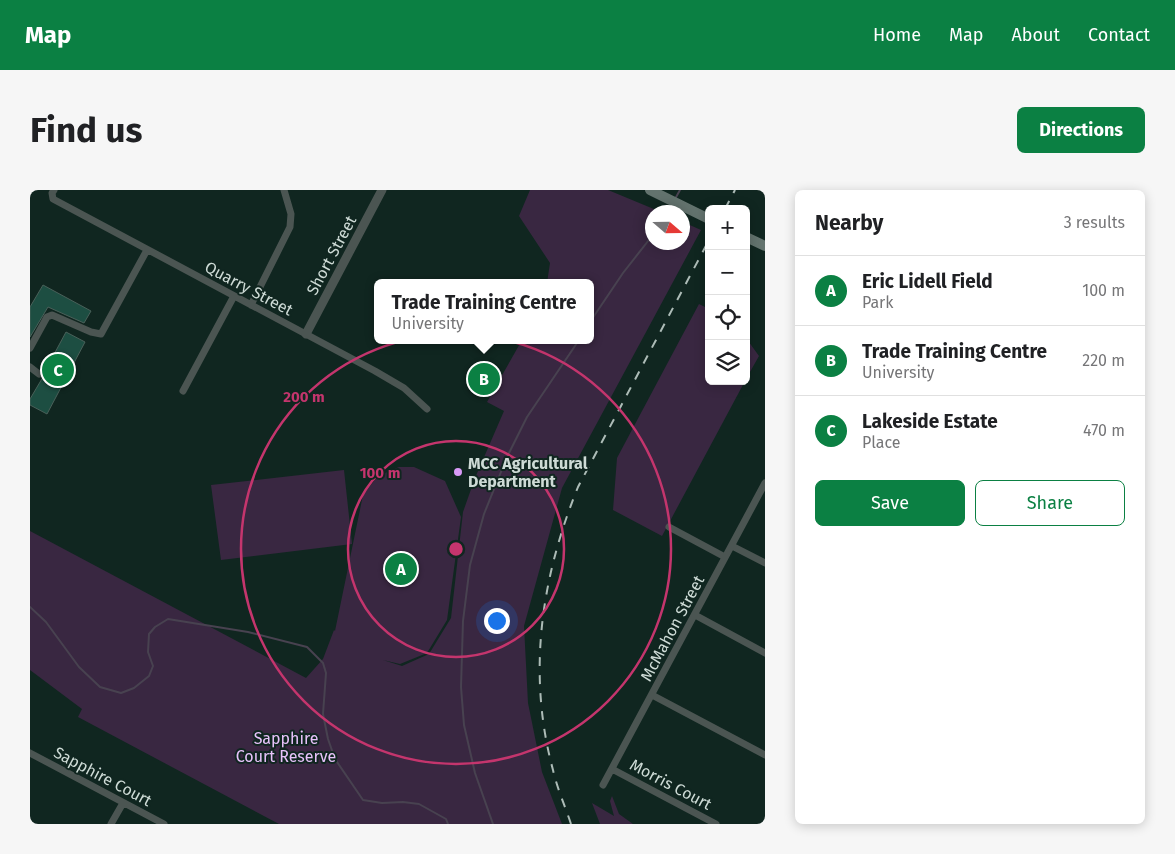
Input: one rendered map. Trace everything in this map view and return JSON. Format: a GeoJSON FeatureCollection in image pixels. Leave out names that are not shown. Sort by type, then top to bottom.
{"type":"FeatureCollection","features":[{"type":"Feature","properties":{"kind":"main road"},"geometry":{"type":"LineString","coordinates":[[654,192],[705,217]]}},
{"type":"Feature","properties":{"kind":"main road"},"geometry":{"type":"LineString","coordinates":[[750,239],[765,246]]}},
{"type":"Feature","properties":{"kind":"street","name":"Quarry Street"},"geometry":{"type":"LineString","coordinates":[[54,190],[52,192],[53,199],[404,388],[427,408]]}},
{"type":"Feature","properties":{"kind":"street"},"geometry":{"type":"LineString","coordinates":[[251,305],[290,227],[291,214],[284,190]]}},
{"type":"Feature","properties":{"kind":"street","name":"Short Street"},"geometry":{"type":"LineString","coordinates":[[306,334],[382,190]]}},
{"type":"Feature","properties":{"kind":"street"},"geometry":{"type":"LineString","coordinates":[[30,348],[47,317],[52,315],[91,332],[101,334],[147,250]]}},
{"type":"Feature","properties":{"kind":"street"},"geometry":{"type":"LineString","coordinates":[[183,391],[234,296]]}},
{"type":"Feature","properties":{"kind":"street"},"geometry":{"type":"LineString","coordinates":[[30,367],[39,374]]}},
{"type":"Feature","properties":{"kind":"street","name":"McMahon Street"},"geometry":{"type":"LineString","coordinates":[[603,786],[765,484]]}},
{"type":"Feature","properties":{"kind":"street"},"geometry":{"type":"LineString","coordinates":[[669,527],[725,557]]}},
{"type":"Feature","properties":{"kind":"street"},"geometry":{"type":"LineString","coordinates":[[732,546],[765,563]]}},
{"type":"Feature","properties":{"kind":"street"},"geometry":{"type":"LineString","coordinates":[[695,615],[765,653]]}},
{"type":"Feature","properties":{"kind":"street"},"geometry":{"type":"LineString","coordinates":[[652,695],[765,754]]}},
{"type":"Feature","properties":{"kind":"street","name":"Sapphire Court"},"geometry":{"type":"LineString","coordinates":[[30,753],[164,824]]}},
{"type":"Feature","properties":{"kind":"street","name":"Morris Court"},"geometry":{"type":"LineString","coordinates":[[612,769],[716,824]]}},
{"type":"Feature","properties":{"kind":"street"},"geometry":{"type":"LineString","coordinates":[[111,824],[123,802]]}},
{"type":"Feature","properties":{"kind":"green space","name":"Sapphire Court Reserve"},"geometry":{"type":"Polygon","coordinates":[[[530,190],[608,190],[645,205],[645,250],[690,250],[690,225],[701,230],[562,488],[524,626],[528,703],[542,772],[562,824],[279,824],[78,717],[82,709],[30,670],[30,531],[306,678],[323,659],[335,631],[363,495],[378,476],[399,467],[414,467],[445,481],[461,517],[447,620],[427,653],[400,664],[383,660],[402,666],[429,654],[451,618],[463,512],[475,478],[504,411],[487,402],[520,344],[594,344],[594,279],[548,279],[550,263],[519,216],[530,190]]]}},
{"type":"Feature","properties":{"kind":"green space"},"geometry":{"type":"Polygon","coordinates":[[[699,304],[705,307],[705,385],[743,385],[662,536],[613,510],[617,458],[699,304]]]}},
{"type":"Feature","properties":{"kind":"green space"},"geometry":{"type":"Polygon","coordinates":[[[750,344],[759,356],[750,372],[750,344]]]}},
{"type":"Feature","properties":{"kind":"green space"},"geometry":{"type":"Polygon","coordinates":[[[344,470],[352,544],[221,560],[211,485],[344,470]]]}},
{"type":"Feature","properties":{"kind":"green space"},"geometry":{"type":"Polygon","coordinates":[[[612,796],[619,814],[633,824],[600,824],[592,803],[614,816],[610,801],[612,796]]]}},
{"type":"Feature","properties":{"kind":"building"},"geometry":{"type":"Polygon","coordinates":[[[43,285],[91,311],[84,323],[48,307],[30,337],[30,307],[43,285]]]}},
{"type":"Feature","properties":{"kind":"building"},"geometry":{"type":"Polygon","coordinates":[[[66,332],[85,342],[47,414],[30,405],[30,399],[66,332]]]}},
{"type":"Feature","properties":{"kind":"waterway"},"geometry":{"type":"LineString","coordinates":[[675,199],[680,190]]}},
{"type":"Feature","properties":{"kind":"waterway"},"geometry":{"type":"LineString","coordinates":[[594,316],[623,273],[645,245]]}},
{"type":"Feature","properties":{"kind":"waterway"},"geometry":{"type":"LineString","coordinates":[[493,824],[475,773],[464,725],[461,687],[463,621],[470,565],[484,514],[507,457],[527,417],[576,344]]}},
{"type":"Feature","properties":{"kind":"waterway"},"geometry":{"type":"LineString","coordinates":[[30,607],[46,622],[79,667],[100,687],[121,693],[134,688],[149,676],[153,666],[148,652],[149,634],[155,627],[168,619],[248,632],[307,647],[323,663],[326,673],[323,714],[328,739],[335,759],[363,800],[382,803],[403,802],[419,804],[446,819],[448,824]]}},
{"type":"Feature","properties":{"kind":"railway"},"geometry":{"type":"LineString","coordinates":[[727,205],[735,190]]}},
{"type":"Feature","properties":{"kind":"railway"},"geometry":{"type":"LineString","coordinates":[[571,824],[553,770],[545,734],[541,698],[540,662],[542,627],[547,591],[555,556],[565,521],[578,487],[705,248]]}},
{"type":"Feature","properties":{"kind":"place","name":"Lakeside Estate"},"geometry":{"type":"Point","coordinates":[58,370]}},
{"type":"Feature","properties":{"kind":"place","name":"Trade Training Centre"},"geometry":{"type":"Point","coordinates":[484,379]}},
{"type":"Feature","properties":{"kind":"place","name":"MCC Agricultural Department"},"geometry":{"type":"Point","coordinates":[458,472]}},
{"type":"Feature","properties":{"kind":"place","name":"Eric Lidell Field"},"geometry":{"type":"Point","coordinates":[401,569]}}]}
